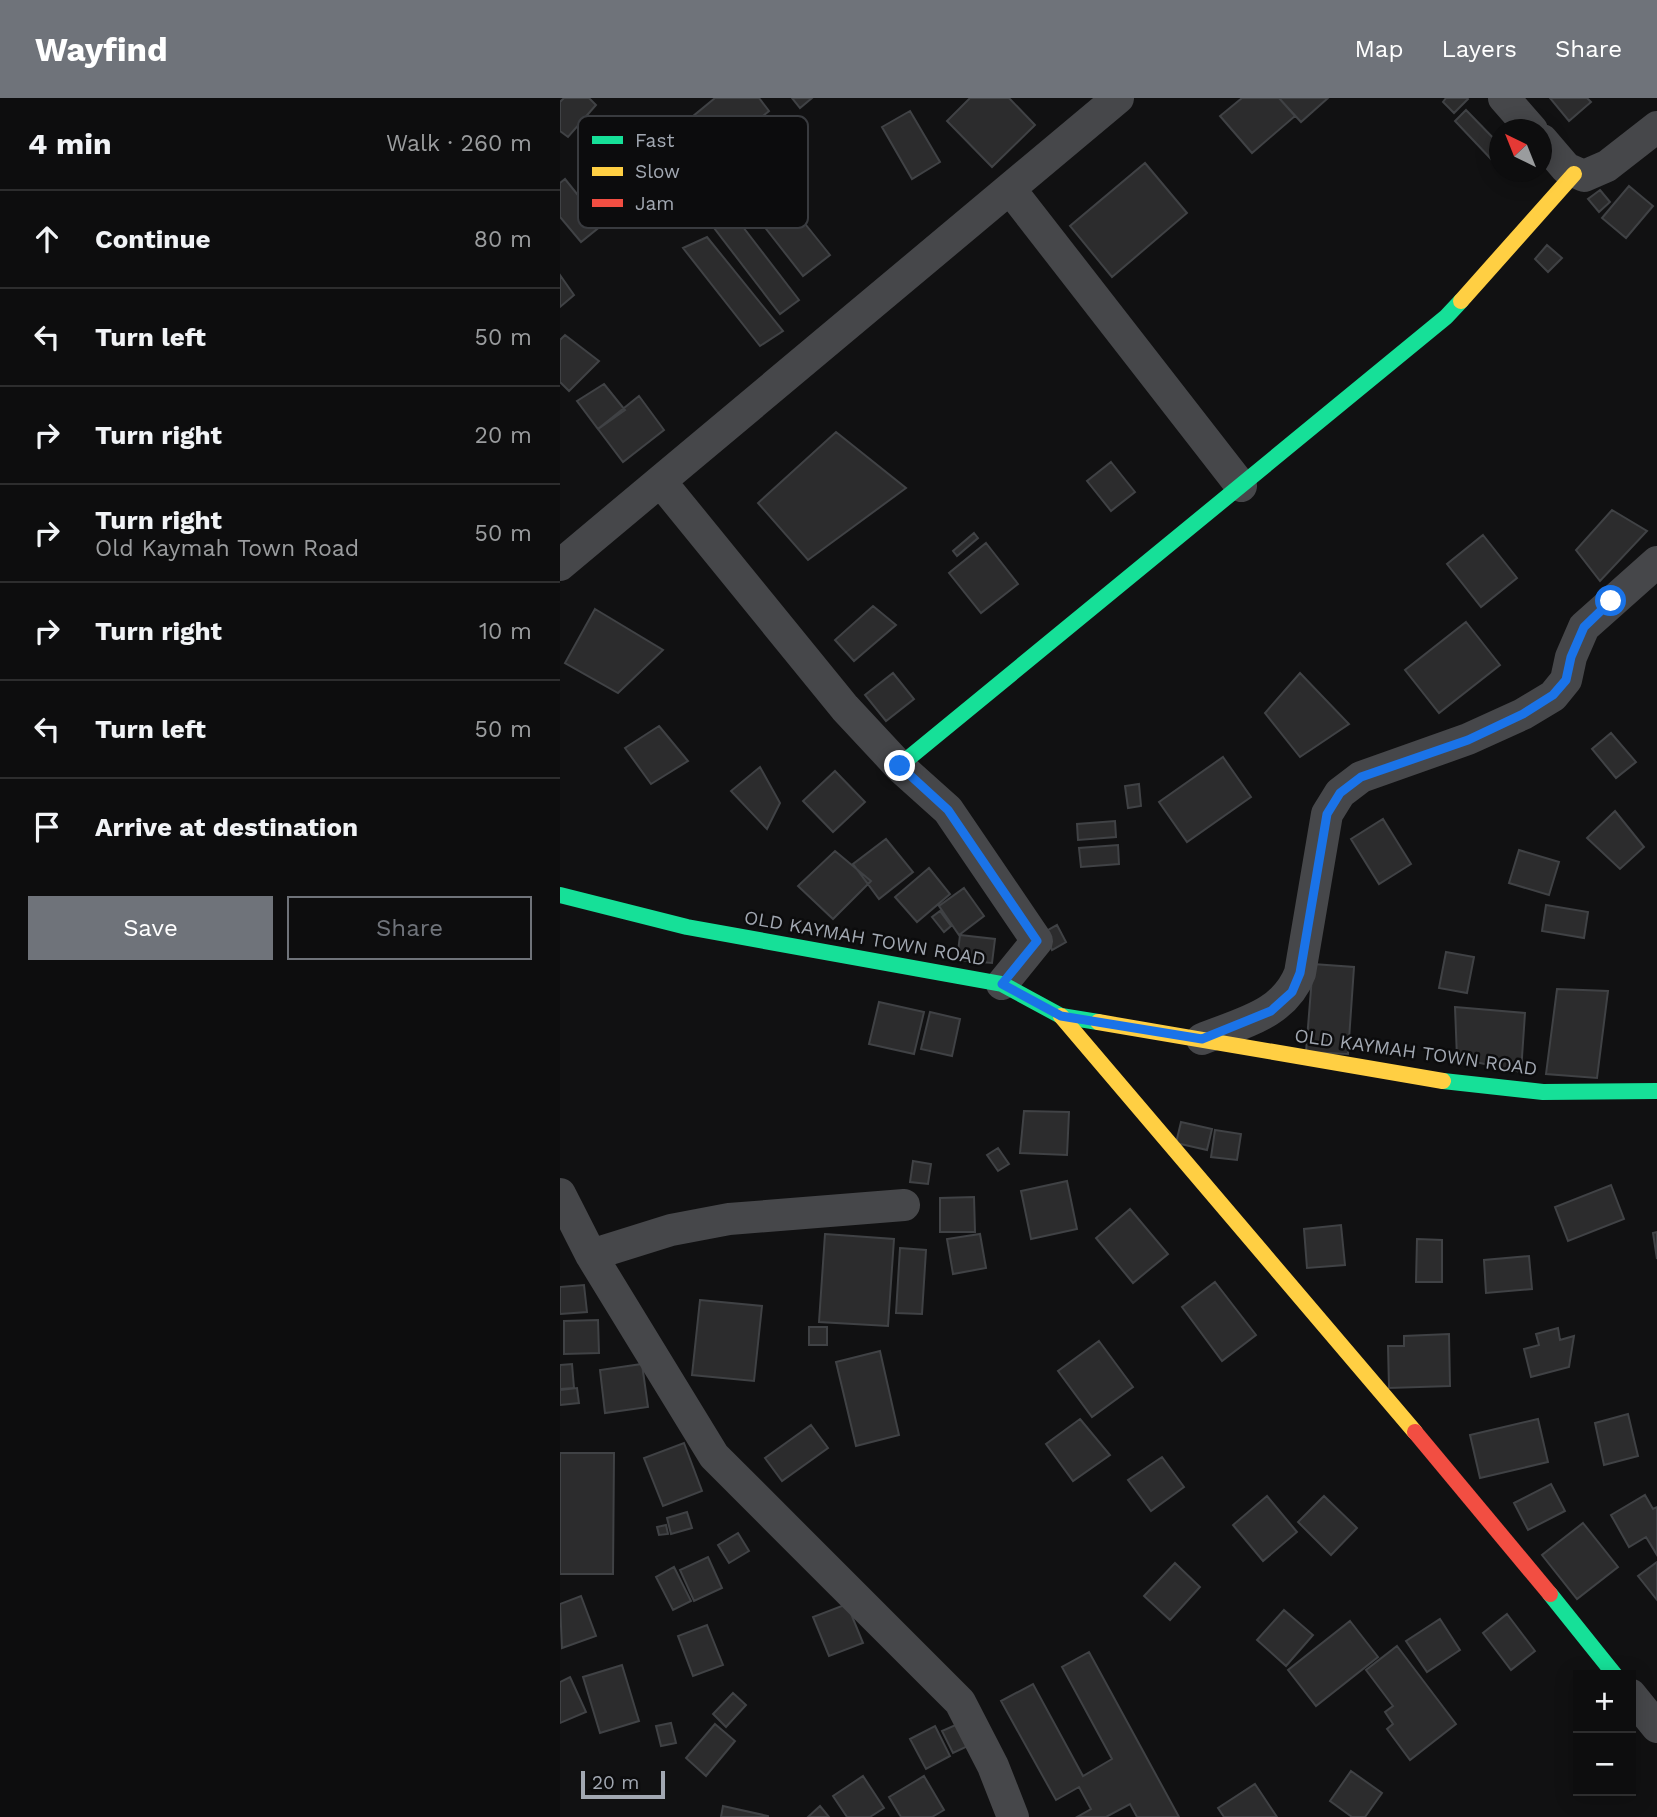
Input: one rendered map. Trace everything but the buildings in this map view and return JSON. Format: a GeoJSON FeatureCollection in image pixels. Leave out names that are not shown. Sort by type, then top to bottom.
{"type":"FeatureCollection","features":[{"type":"Feature","properties":{"kind":"street"},"geometry":{"type":"LineString","coordinates":[[560,565],[1118,98]]}},
{"type":"Feature","properties":{"kind":"street"},"geometry":{"type":"LineString","coordinates":[[1504,98],[1522,119]]}},
{"type":"Feature","properties":{"kind":"street"},"geometry":{"type":"LineString","coordinates":[[1552,151],[1574,174],[1584,176],[1595,173],[1657,127]]}},
{"type":"Feature","properties":{"kind":"street"},"geometry":{"type":"LineString","coordinates":[[900,766],[1446,317],[1574,174]]}},
{"type":"Feature","properties":{"kind":"street"},"geometry":{"type":"LineString","coordinates":[[1010,190],[1241,486]]}},
{"type":"Feature","properties":{"kind":"street"},"geometry":{"type":"LineString","coordinates":[[661,482],[845,708],[900,766],[948,810],[1037,941],[1002,984]]}},
{"type":"Feature","properties":{"kind":"street"},"geometry":{"type":"LineString","coordinates":[[1202,1039],[1271,1011],[1292,992],[1300,973],[1327,814],[1340,793],[1361,777],[1468,740],[1523,714],[1553,695],[1566,680],[1571,657],[1584,627],[1657,562]]}},
{"type":"Feature","properties":{"kind":"street","name":"OLD KAYMAH TOWN ROAD"},"geometry":{"type":"LineString","coordinates":[[560,895],[687,927],[1002,984],[1061,1016],[1430,1080],[1543,1092],[1657,1091]]}},
{"type":"Feature","properties":{"kind":"street"},"geometry":{"type":"LineString","coordinates":[[1061,1016],[1487,1517],[1611,1670]]}},
{"type":"Feature","properties":{"kind":"street"},"geometry":{"type":"LineString","coordinates":[[560,1194],[591,1255],[714,1456],[960,1702],[993,1766],[1013,1817]]}},
{"type":"Feature","properties":{"kind":"street"},"geometry":{"type":"LineString","coordinates":[[591,1255],[671,1230],[729,1219],[904,1205]]}},
{"type":"Feature","properties":{"kind":"street"},"geometry":{"type":"LineString","coordinates":[[1636,1701],[1657,1727]]}},
{"type":"Feature","properties":{"kind":"traffic: fast"},"geometry":{"type":"LineString","coordinates":[[899,766],[1446,317],[1461,301]]}},
{"type":"Feature","properties":{"kind":"traffic: fast"},"geometry":{"type":"LineString","coordinates":[[560,895],[687,927],[1002,984],[1061,1016],[1098,1022]]}},
{"type":"Feature","properties":{"kind":"traffic: fast"},"geometry":{"type":"LineString","coordinates":[[1443,1081],[1543,1092],[1657,1091]]}},
{"type":"Feature","properties":{"kind":"traffic: fast"},"geometry":{"type":"LineString","coordinates":[[1550,1594],[1611,1670]]}},
{"type":"Feature","properties":{"kind":"traffic: slow"},"geometry":{"type":"LineString","coordinates":[[1461,301],[1574,174]]}},
{"type":"Feature","properties":{"kind":"traffic: slow"},"geometry":{"type":"LineString","coordinates":[[1061,1016],[1415,1432]]}},
{"type":"Feature","properties":{"kind":"traffic: slow"},"geometry":{"type":"LineString","coordinates":[[1098,1022],[1443,1081]]}},
{"type":"Feature","properties":{"kind":"traffic: jam"},"geometry":{"type":"LineString","coordinates":[[1415,1432],[1550,1594]]}},
{"type":"Feature","properties":{"kind":"route"},"geometry":{"type":"LineString","coordinates":[[900,766],[948,810],[1037,941],[1002,984],[1061,1016],[1202,1039],[1271,1011],[1292,992],[1300,973],[1327,814],[1340,793],[1361,777],[1468,740],[1523,714],[1553,695],[1566,680],[1571,657],[1584,627],[1611,601]]}}]}
